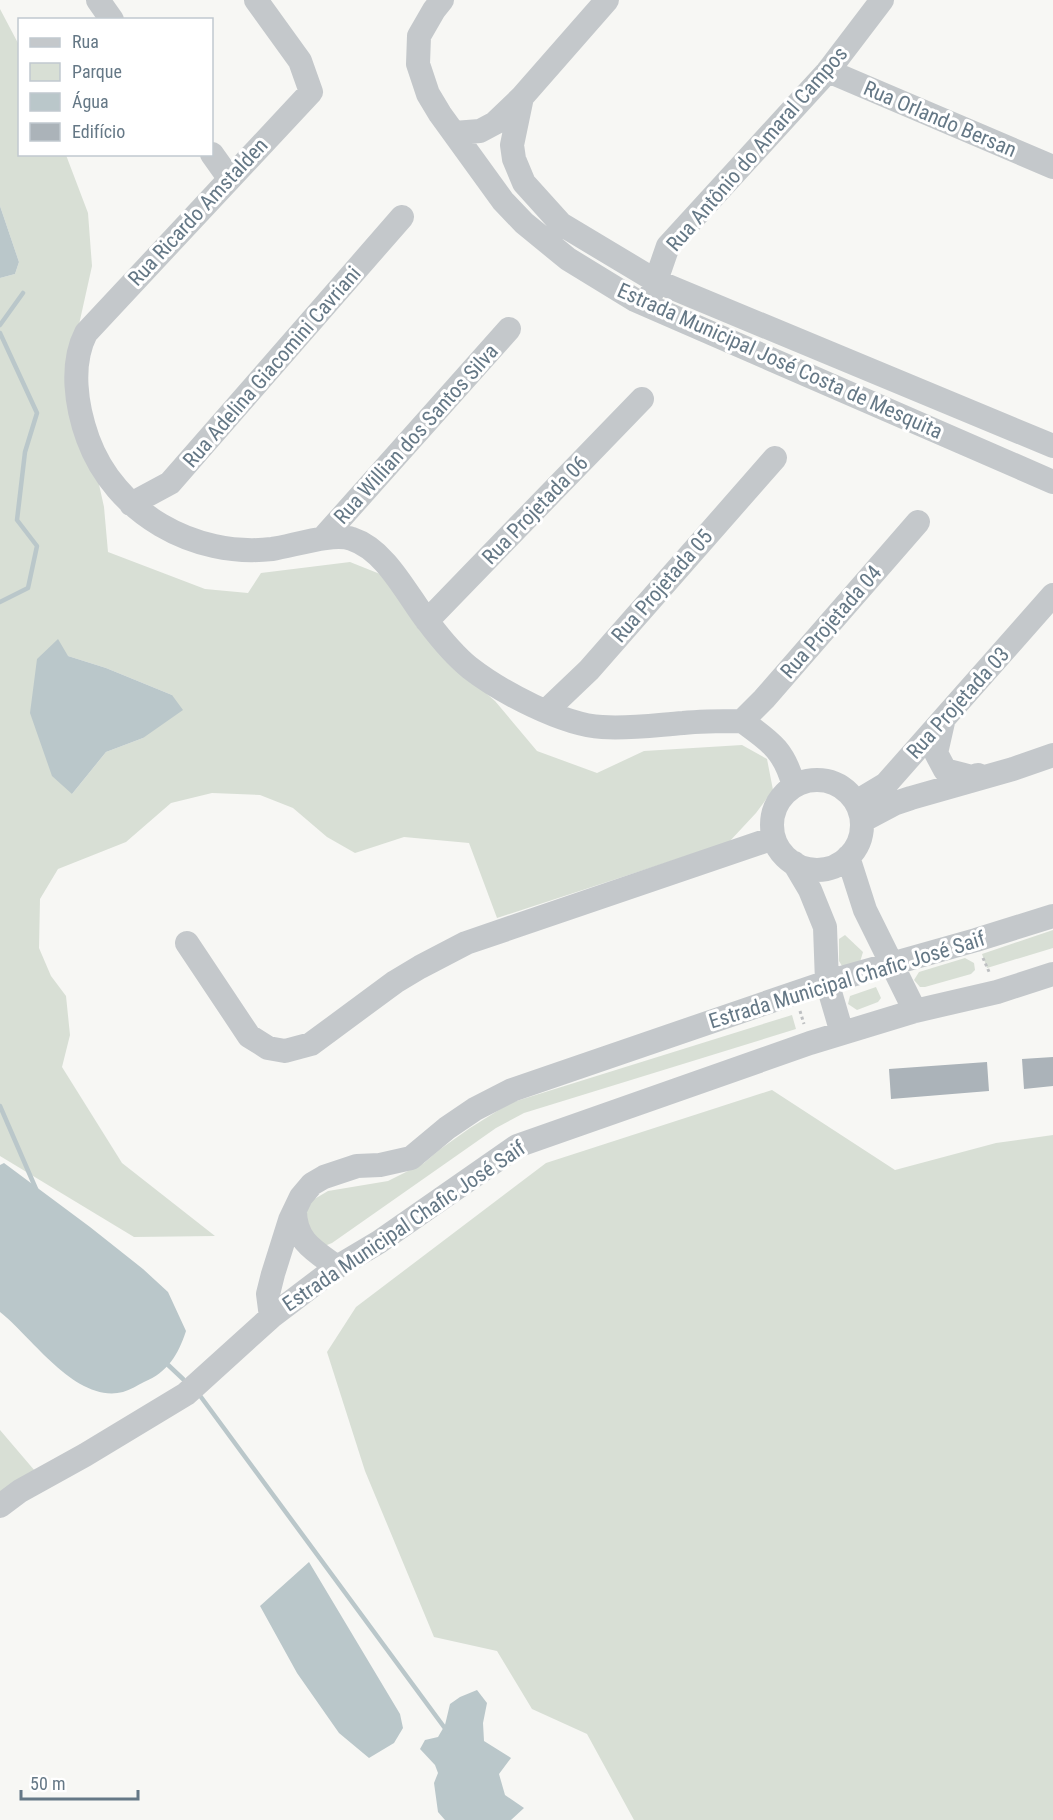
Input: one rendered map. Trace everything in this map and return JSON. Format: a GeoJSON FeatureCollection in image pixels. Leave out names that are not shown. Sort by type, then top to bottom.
{"type":"FeatureCollection","features":[{"type":"Feature","properties":{"kind":"street"},"geometry":{"type":"LineString","coordinates":[[98,0],[111,18]]}},
{"type":"Feature","properties":{"kind":"street","name":"Rua Ricardo Amstalden"},"geometry":{"type":"LineString","coordinates":[[131,504],[118,490],[96,458],[82,422],[78,403],[77,364],[80,345],[86,333],[311,92],[300,61],[256,0]]}},
{"type":"Feature","properties":{"kind":"street","name":"Estrada Municipal José Costa de Mesquita"},"geometry":{"type":"LineString","coordinates":[[442,0],[419,36],[418,64],[428,94],[503,201],[524,223],[568,259],[635,300],[1053,482]]}},
{"type":"Feature","properties":{"kind":"street"},"geometry":{"type":"LineString","coordinates":[[454,133],[480,131],[495,123],[522,97],[607,0]]}},
{"type":"Feature","properties":{"kind":"street","name":"Rua Antônio do Amaral Campos"},"geometry":{"type":"LineString","coordinates":[[646,305],[668,246],[828,71],[882,0]]}},
{"type":"Feature","properties":{"kind":"street","name":"Rua Orlando Bersan"},"geometry":{"type":"LineString","coordinates":[[828,71],[1053,167]]}},
{"type":"Feature","properties":{"kind":"street","name":"Estrada Municipal José Costa de Mesquita"},"geometry":{"type":"LineString","coordinates":[[522,97],[512,145],[514,159],[524,183],[561,224],[656,281],[1053,446]]}},
{"type":"Feature","properties":{"kind":"street"},"geometry":{"type":"LineString","coordinates":[[213,155],[230,178]]}},
{"type":"Feature","properties":{"kind":"street","name":"Rua Adelina Giacomini Cavriani"},"geometry":{"type":"LineString","coordinates":[[131,504],[170,483],[402,217]]}},
{"type":"Feature","properties":{"kind":"street","name":"Rua Willian dos Santos Silva"},"geometry":{"type":"LineString","coordinates":[[323,538],[509,329]]}},
{"type":"Feature","properties":{"kind":"street","name":"Rua Projetada 06"},"geometry":{"type":"LineString","coordinates":[[427,621],[642,399]]}},
{"type":"Feature","properties":{"kind":"street","name":"Rua Projetada 05"},"geometry":{"type":"LineString","coordinates":[[546,711],[589,670],[775,458]]}},
{"type":"Feature","properties":{"kind":"street"},"geometry":{"type":"LineString","coordinates":[[131,504],[179,535],[216,547],[254,550],[303,544],[323,538],[351,538],[378,555],[452,651],[494,684],[546,711],[600,727],[630,728],[685,722],[742,721],[776,748],[788,764],[794,786]]}},
{"type":"Feature","properties":{"kind":"street","name":"Rua Projetada 04"},"geometry":{"type":"LineString","coordinates":[[742,721],[764,699],[918,522]]}},
{"type":"Feature","properties":{"kind":"street","name":"Rua Projetada 03"},"geometry":{"type":"LineString","coordinates":[[859,811],[886,784],[1053,595]]}},
{"type":"Feature","properties":{"kind":"street"},"geometry":{"type":"LineString","coordinates":[[944,719],[936,753],[945,770],[972,777],[1013,769]]}},
{"type":"Feature","properties":{"kind":"street"},"geometry":{"type":"LineString","coordinates":[[859,811],[1013,769],[1053,755]]}},
{"type":"Feature","properties":{"kind":"street"},"geometry":{"type":"LineString","coordinates":[[813,780],[823,780],[842,787],[859,811],[859,841],[848,857],[828,869],[804,868],[794,863],[781,852],[774,838],[772,823],[775,808],[783,795],[794,786],[813,780]]}},
{"type":"Feature","properties":{"kind":"street"},"geometry":{"type":"LineString","coordinates":[[186,943],[249,1036],[268,1048],[285,1051],[311,1044],[395,982],[466,943],[774,838]]}},
{"type":"Feature","properties":{"kind":"street"},"geometry":{"type":"LineString","coordinates":[[848,857],[865,910],[915,1011]]}},
{"type":"Feature","properties":{"kind":"street"},"geometry":{"type":"LineString","coordinates":[[794,863],[810,890],[825,927],[827,982],[842,1034]]}},
{"type":"Feature","properties":{"kind":"street","name":"Estrada Municipal Chafic José Saif"},"geometry":{"type":"LineString","coordinates":[[1053,916],[827,982],[512,1090],[475,1109],[447,1128],[411,1158],[380,1165],[357,1166],[324,1177],[312,1184],[301,1197],[295,1211],[268,1294],[271,1317],[337,1267],[379,1242],[517,1146],[810,1043],[915,1011],[997,992],[1053,974]]}},
{"type":"Feature","properties":{"kind":"street"},"geometry":{"type":"LineString","coordinates":[[295,1211],[297,1230],[303,1239],[337,1267]]}},
{"type":"Feature","properties":{"kind":"street"},"geometry":{"type":"LineString","coordinates":[[0,1506],[20,1491],[186,1394],[271,1317]]}},
{"type":"Feature","properties":{"kind":"path"},"geometry":{"type":"LineString","coordinates":[[976,940],[997,992]]}},
{"type":"Feature","properties":{"kind":"path"},"geometry":{"type":"LineString","coordinates":[[795,993],[810,1043]]}},
{"type":"Feature","properties":{"kind":"green space"},"geometry":{"type":"Polygon","coordinates":[[[0,9],[18,43],[18,156],[66,156],[88,213],[92,266],[78,329],[96,471],[104,507],[108,552],[205,589],[248,593],[261,573],[350,562],[385,576],[440,653],[495,701],[537,751],[597,773],[644,751],[742,745],[767,759],[773,790],[756,813],[729,842],[497,918],[469,843],[404,837],[355,853],[327,837],[293,808],[260,795],[212,793],[171,803],[126,842],[58,869],[40,899],[39,948],[51,976],[66,996],[70,1035],[62,1067],[122,1163],[215,1236],[134,1237],[0,1156],[0,278],[15,274],[19,262],[0,206],[0,9]],[[68,656],[72,794],[106,752],[143,738],[172,695],[106,668],[68,656]]]}},
{"type":"Feature","properties":{"kind":"green space"},"geometry":{"type":"Polygon","coordinates":[[[1053,930],[1053,948],[987,968],[982,954],[1053,930]]]}},
{"type":"Feature","properties":{"kind":"green space"},"geometry":{"type":"Polygon","coordinates":[[[845,935],[863,952],[860,962],[842,966],[839,961],[839,939],[845,935]]]}},
{"type":"Feature","properties":{"kind":"green space"},"geometry":{"type":"Polygon","coordinates":[[[965,958],[974,963],[975,970],[971,974],[925,987],[920,987],[914,980],[919,972],[965,958]]]}},
{"type":"Feature","properties":{"kind":"green space"},"geometry":{"type":"Polygon","coordinates":[[[876,987],[881,998],[878,1002],[857,1010],[848,1004],[850,996],[876,987]]]}},
{"type":"Feature","properties":{"kind":"green space"},"geometry":{"type":"Polygon","coordinates":[[[792,1015],[796,1029],[524,1113],[496,1128],[332,1243],[322,1247],[300,1216],[311,1201],[328,1191],[388,1181],[424,1163],[470,1128],[510,1103],[792,1015]]]}},
{"type":"Feature","properties":{"kind":"green space"},"geometry":{"type":"Polygon","coordinates":[[[772,1090],[895,1170],[996,1143],[1053,1135],[1053,1820],[634,1820],[587,1734],[532,1709],[497,1651],[434,1637],[365,1471],[327,1352],[356,1307],[546,1163],[772,1090]]]}},
{"type":"Feature","properties":{"kind":"green space"},"geometry":{"type":"Polygon","coordinates":[[[0,1430],[35,1471],[0,1496],[0,1430]]]}},
{"type":"Feature","properties":{"kind":"water"},"geometry":{"type":"Polygon","coordinates":[[[0,206],[19,262],[15,274],[0,278],[0,206]]]}},
{"type":"Feature","properties":{"kind":"water"},"geometry":{"type":"Polygon","coordinates":[[[58,639],[68,656],[106,668],[172,695],[183,710],[143,738],[106,752],[72,794],[52,776],[30,713],[37,659],[58,639]]]}},
{"type":"Feature","properties":{"kind":"water"},"geometry":{"type":"Polygon","coordinates":[[[4,1163],[90,1227],[168,1292],[186,1331],[176,1355],[160,1373],[123,1392],[106,1393],[88,1388],[56,1366],[0,1312],[0,1165],[4,1163]]]}},
{"type":"Feature","properties":{"kind":"water"},"geometry":{"type":"Polygon","coordinates":[[[309,1562],[400,1714],[403,1728],[394,1743],[369,1758],[339,1733],[297,1673],[260,1606],[309,1562]]]}},
{"type":"Feature","properties":{"kind":"water"},"geometry":{"type":"Polygon","coordinates":[[[477,1690],[487,1703],[483,1723],[484,1741],[511,1758],[499,1774],[505,1795],[524,1808],[511,1820],[445,1820],[438,1812],[434,1783],[438,1773],[435,1765],[420,1749],[425,1740],[438,1737],[445,1725],[450,1704],[477,1690]]]}},
{"type":"Feature","properties":{"kind":"building"},"geometry":{"type":"Polygon","coordinates":[[[1053,1057],[1053,1086],[1024,1089],[1022,1059],[1053,1057]]]}},
{"type":"Feature","properties":{"kind":"building"},"geometry":{"type":"Polygon","coordinates":[[[987,1062],[989,1091],[891,1099],[889,1069],[987,1062]]]}},
{"type":"Feature","properties":{"kind":"waterway"},"geometry":{"type":"LineString","coordinates":[[0,325],[23,293]]}},
{"type":"Feature","properties":{"kind":"waterway"},"geometry":{"type":"LineString","coordinates":[[0,333],[37,413],[25,452],[17,520],[37,546],[28,588],[0,602]]}},
{"type":"Feature","properties":{"kind":"waterway"},"geometry":{"type":"LineString","coordinates":[[0,1106],[36,1189]]}},
{"type":"Feature","properties":{"kind":"waterway"},"geometry":{"type":"LineString","coordinates":[[166,1363],[183,1379]]}},
{"type":"Feature","properties":{"kind":"waterway"},"geometry":{"type":"LineString","coordinates":[[201,1397],[447,1731]]}}]}
